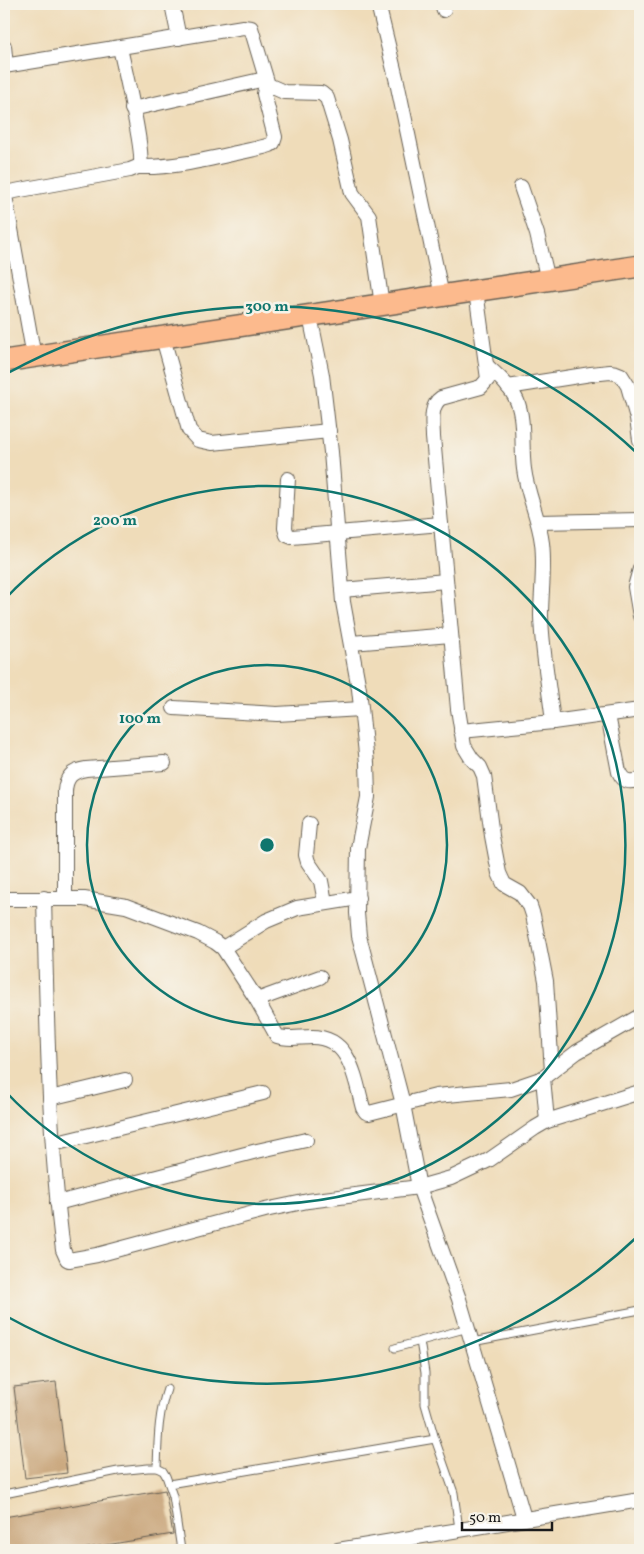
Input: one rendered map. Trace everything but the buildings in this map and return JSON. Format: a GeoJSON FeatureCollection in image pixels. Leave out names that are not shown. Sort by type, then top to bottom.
{"type":"FeatureCollection","features":[{"type":"Feature","properties":{"kind":"main road"},"geometry":{"type":"LineString","coordinates":[[4,361],[640,266]]}},
{"type":"Feature","properties":{"kind":"street"},"geometry":{"type":"LineString","coordinates":[[172,4],[179,38]]}},
{"type":"Feature","properties":{"kind":"street"},"geometry":{"type":"LineString","coordinates":[[378,4],[442,296]]}},
{"type":"Feature","properties":{"kind":"street"},"geometry":{"type":"LineString","coordinates":[[4,46],[5,66],[243,26],[249,27],[252,30],[257,45],[267,82],[264,94],[275,137],[270,145],[216,158],[154,167],[138,167],[104,175],[4,192],[34,357]]}},
{"type":"Feature","properties":{"kind":"street"},"geometry":{"type":"LineString","coordinates":[[120,48],[142,160],[142,164],[138,167]]}},
{"type":"Feature","properties":{"kind":"street"},"geometry":{"type":"LineString","coordinates":[[132,108],[267,82],[284,92],[321,93],[327,98],[340,140],[352,193],[355,200],[364,208],[368,216],[382,305]]}},
{"type":"Feature","properties":{"kind":"street"},"geometry":{"type":"LineString","coordinates":[[521,187],[537,234],[548,280]]}},
{"type":"Feature","properties":{"kind":"street"},"geometry":{"type":"LineString","coordinates":[[476,290],[488,379],[485,384],[474,389],[440,398],[436,402],[433,409],[433,438],[451,635],[464,746],[480,766],[484,776],[490,827],[499,873],[504,884],[520,893],[525,899],[533,915],[546,981],[547,1121]]}},
{"type":"Feature","properties":{"kind":"street"},"geometry":{"type":"LineString","coordinates":[[310,316],[322,375],[329,432],[342,590],[361,709],[367,763],[368,798],[358,848],[360,944],[403,1104],[419,1187],[460,1299],[524,1518]]}},
{"type":"Feature","properties":{"kind":"street"},"geometry":{"type":"LineString","coordinates":[[163,338],[190,430],[198,440],[212,443],[329,432]]}},
{"type":"Feature","properties":{"kind":"street"},"geometry":{"type":"LineString","coordinates":[[487,366],[508,387],[519,407],[526,484],[538,522],[542,545],[541,616],[553,722]]}},
{"type":"Feature","properties":{"kind":"street"},"geometry":{"type":"LineString","coordinates":[[508,387],[591,374],[610,372],[621,375],[628,386],[637,418],[640,440]]}},
{"type":"Feature","properties":{"kind":"street"},"geometry":{"type":"LineString","coordinates":[[288,479],[284,524],[287,535],[297,537],[441,524]]}},
{"type":"Feature","properties":{"kind":"street"},"geometry":{"type":"LineString","coordinates":[[538,522],[640,520]]}},
{"type":"Feature","properties":{"kind":"street"},"geometry":{"type":"LineString","coordinates":[[640,569],[635,587],[640,616]]}},
{"type":"Feature","properties":{"kind":"street"},"geometry":{"type":"LineString","coordinates":[[342,590],[446,581]]}},
{"type":"Feature","properties":{"kind":"street"},"geometry":{"type":"LineString","coordinates":[[351,643],[451,635]]}},
{"type":"Feature","properties":{"kind":"street"},"geometry":{"type":"LineString","coordinates":[[174,708],[277,714],[361,709]]}},
{"type":"Feature","properties":{"kind":"street"},"geometry":{"type":"LineString","coordinates":[[461,731],[553,722],[640,710]]}},
{"type":"Feature","properties":{"kind":"street"},"geometry":{"type":"LineString","coordinates":[[608,714],[619,772],[622,778],[629,781],[640,780]]}},
{"type":"Feature","properties":{"kind":"street"},"geometry":{"type":"LineString","coordinates":[[65,899],[64,791],[66,780],[70,775],[79,770],[164,763]]}},
{"type":"Feature","properties":{"kind":"street"},"geometry":{"type":"LineString","coordinates":[[309,824],[306,855],[308,862],[319,875],[325,902]]}},
{"type":"Feature","properties":{"kind":"street"},"geometry":{"type":"LineString","coordinates":[[44,898],[53,1144],[63,1253],[67,1259],[72,1261],[274,1208],[326,1198],[419,1187],[450,1178],[489,1160],[547,1121],[640,1092]]}},
{"type":"Feature","properties":{"kind":"street"},"geometry":{"type":"LineString","coordinates":[[223,948],[283,913],[325,902],[358,898]]}},
{"type":"Feature","properties":{"kind":"street"},"geometry":{"type":"LineString","coordinates":[[4,899],[84,899],[126,906],[198,933],[223,948],[257,1000],[277,1036],[283,1038],[319,1038],[334,1044],[342,1050],[348,1058],[363,1108],[369,1113],[454,1093],[511,1089],[548,1075],[577,1052],[640,1016]]}},
{"type":"Feature","properties":{"kind":"street"},"geometry":{"type":"LineString","coordinates":[[257,1000],[320,977]]}},
{"type":"Feature","properties":{"kind":"street"},"geometry":{"type":"LineString","coordinates":[[50,1098],[125,1080]]}},
{"type":"Feature","properties":{"kind":"street"},"geometry":{"type":"LineString","coordinates":[[53,1144],[263,1093]]}},
{"type":"Feature","properties":{"kind":"street"},"geometry":{"type":"LineString","coordinates":[[58,1203],[247,1153],[306,1140]]}},
{"type":"Feature","properties":{"kind":"street"},"geometry":{"type":"LineString","coordinates":[[338,1550],[364,1548],[524,1518],[640,1500]]}},
{"type":"Feature","properties":{"kind":"lane"},"geometry":{"type":"LineString","coordinates":[[472,1342],[640,1310]]}},
{"type":"Feature","properties":{"kind":"lane"},"geometry":{"type":"LineString","coordinates":[[395,1348],[468,1328]]}},
{"type":"Feature","properties":{"kind":"lane"},"geometry":{"type":"LineString","coordinates":[[420,1341],[425,1373],[425,1404],[454,1493],[459,1530]]}},
{"type":"Feature","properties":{"kind":"lane"},"geometry":{"type":"LineString","coordinates":[[157,1468],[158,1424],[167,1388]]}},
{"type":"Feature","properties":{"kind":"lane"},"geometry":{"type":"LineString","coordinates":[[169,1484],[435,1439]]}},
{"type":"Feature","properties":{"kind":"lane"},"geometry":{"type":"LineString","coordinates":[[4,1494],[118,1471],[157,1468],[163,1472],[173,1496],[181,1550]]}}]}
